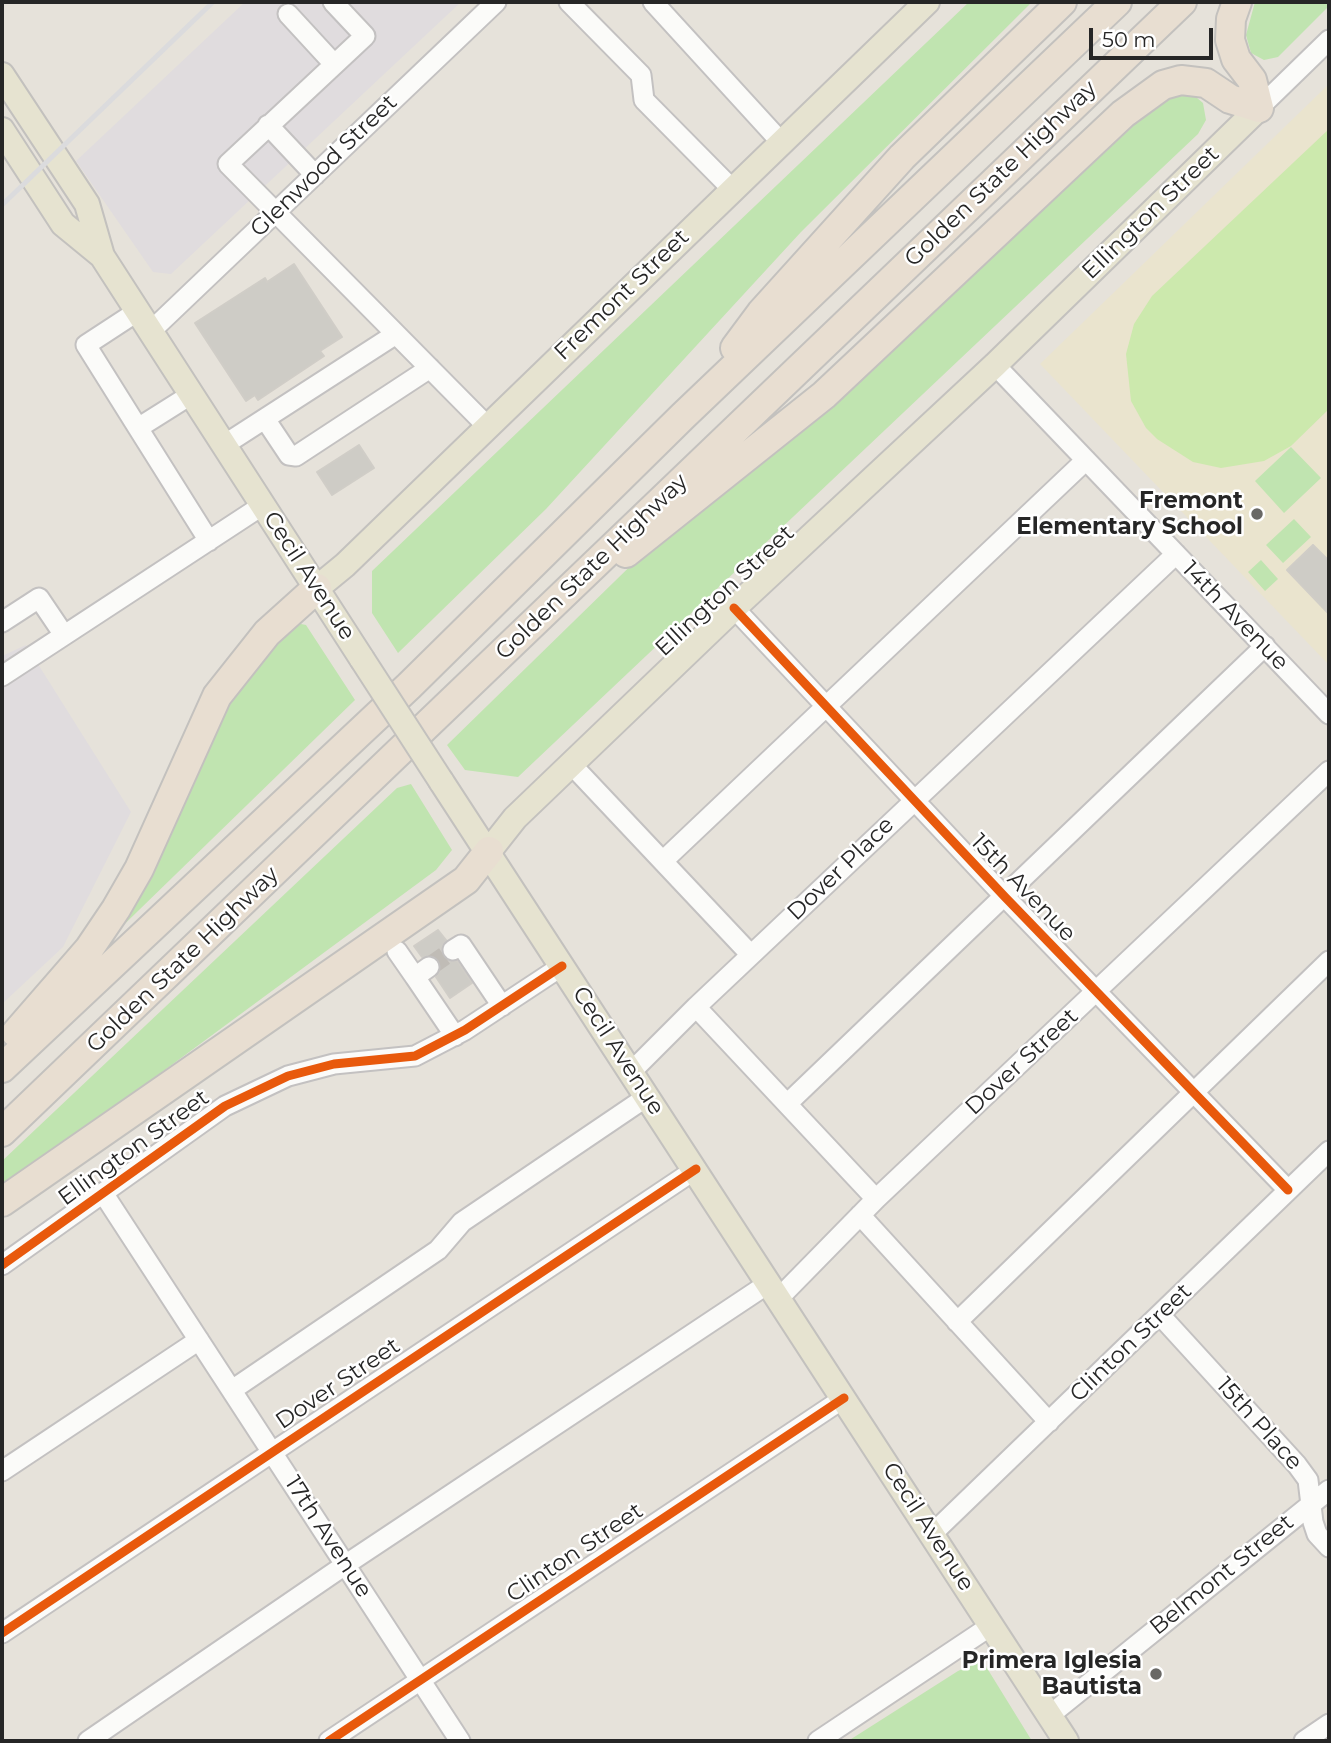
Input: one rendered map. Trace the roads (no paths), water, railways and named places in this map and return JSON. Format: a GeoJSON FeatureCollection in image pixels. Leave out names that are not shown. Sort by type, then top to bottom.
{"type":"FeatureCollection","features":[{"type":"Feature","properties":{"kind":"highway"},"geometry":{"type":"LineString","coordinates":[[683,416],[761,313],[902,157],[1062,2]]}},
{"type":"Feature","properties":{"kind":"highway","name":"Golden State Highway"},"geometry":{"type":"LineString","coordinates":[[2,1068],[409,686],[683,416],[1117,2]]}},
{"type":"Feature","properties":{"kind":"highway","name":"Golden State Highway"},"geometry":{"type":"LineString","coordinates":[[2,1132],[1182,2]]}},
{"type":"Feature","properties":{"kind":"highway"},"geometry":{"type":"LineString","coordinates":[[1237,2],[1231,19],[1230,40],[1236,59],[1252,80],[1259,108]]}},
{"type":"Feature","properties":{"kind":"highway"},"geometry":{"type":"LineString","coordinates":[[545,612],[663,526],[824,396],[1123,114],[1163,85],[1181,80],[1206,83],[1230,99],[1259,108]]}},
{"type":"Feature","properties":{"kind":"highway"},"geometry":{"type":"LineString","coordinates":[[2,1049],[89,949],[116,909],[139,869],[217,696],[267,633],[317,588]]}},
{"type":"Feature","properties":{"kind":"highway"},"geometry":{"type":"LineString","coordinates":[[2,1202],[466,880],[489,851]]}},
{"type":"Feature","properties":{"kind":"main road","name":"Fremont Street"},"geometry":{"type":"LineString","coordinates":[[317,588],[927,2]]}},
{"type":"Feature","properties":{"kind":"main road","name":"Cecil Avenue"},"geometry":{"type":"LineString","coordinates":[[2,75],[87,204],[102,256]]}},
{"type":"Feature","properties":{"kind":"main road","name":"Ellington Street"},"geometry":{"type":"LineString","coordinates":[[489,851],[515,818],[734,608],[995,365],[1259,108]]}},
{"type":"Feature","properties":{"kind":"main road","name":"Cecil Avenue"},"geometry":{"type":"LineString","coordinates":[[5,141],[63,224],[102,256],[1066,1741]]}},
{"type":"Feature","properties":{"kind":"street"},"geometry":{"type":"LineString","coordinates":[[333,2],[365,36],[228,164],[487,426]]}},
{"type":"Feature","properties":{"kind":"street","name":"Glenwood Street"},"geometry":{"type":"LineString","coordinates":[[138,428],[86,345],[145,321],[276,212],[496,2]]}},
{"type":"Feature","properties":{"kind":"street"},"geometry":{"type":"LineString","coordinates":[[569,2],[641,75],[644,100],[732,190]]}},
{"type":"Feature","properties":{"kind":"street"},"geometry":{"type":"LineString","coordinates":[[653,2],[781,142]]}},
{"type":"Feature","properties":{"kind":"street"},"geometry":{"type":"LineString","coordinates":[[288,15],[334,64]]}},
{"type":"Feature","properties":{"kind":"street","name":"Ellington Street"},"geometry":{"type":"LineString","coordinates":[[1259,108],[1329,40]]}},
{"type":"Feature","properties":{"kind":"street"},"geometry":{"type":"LineString","coordinates":[[268,125],[315,174]]}},
{"type":"Feature","properties":{"kind":"street"},"geometry":{"type":"LineString","coordinates":[[224,445],[396,334]]}},
{"type":"Feature","properties":{"kind":"street","name":"14th Avenue"},"geometry":{"type":"LineString","coordinates":[[995,365],[1329,714]]}},
{"type":"Feature","properties":{"kind":"street"},"geometry":{"type":"LineString","coordinates":[[265,419],[289,455],[296,456],[430,368]]}},
{"type":"Feature","properties":{"kind":"street"},"geometry":{"type":"LineString","coordinates":[[192,394],[138,428],[209,541]]}},
{"type":"Feature","properties":{"kind":"street"},"geometry":{"type":"LineString","coordinates":[[664,860],[1086,460]]}},
{"type":"Feature","properties":{"kind":"street"},"geometry":{"type":"LineString","coordinates":[[2,676],[263,505]]}},
{"type":"Feature","properties":{"kind":"street","name":"Dover Place"},"geometry":{"type":"LineString","coordinates":[[632,1072],[696,1007],[913,800],[1176,554]]}},
{"type":"Feature","properties":{"kind":"street"},"geometry":{"type":"LineString","coordinates":[[2,622],[39,598],[64,635]]}},
{"type":"Feature","properties":{"kind":"street","name":"15th Avenue"},"geometry":{"type":"LineString","coordinates":[[734,608],[1004,897],[1288,1190]]}},
{"type":"Feature","properties":{"kind":"street"},"geometry":{"type":"LineString","coordinates":[[787,1104],[1265,646]]}},
{"type":"Feature","properties":{"kind":"street"},"geometry":{"type":"LineString","coordinates":[[571,764],[751,955]]}},
{"type":"Feature","properties":{"kind":"street","name":"Dover Street"},"geometry":{"type":"LineString","coordinates":[[88,1741],[345,1565],[774,1291],[860,1215],[1329,771]]}},
{"type":"Feature","properties":{"kind":"street"},"geometry":{"type":"LineString","coordinates":[[453,950],[461,945],[502,1006]]}},
{"type":"Feature","properties":{"kind":"street"},"geometry":{"type":"LineString","coordinates":[[397,951],[422,972],[455,1036]]}},
{"type":"Feature","properties":{"kind":"street"},"geometry":{"type":"LineString","coordinates":[[957,1322],[1329,961]]}},
{"type":"Feature","properties":{"kind":"street","name":"Ellington Street"},"geometry":{"type":"LineString","coordinates":[[2,1265],[225,1106],[288,1076],[334,1064],[379,1062],[415,1056],[455,1036],[562,966]]}},
{"type":"Feature","properties":{"kind":"street"},"geometry":{"type":"LineString","coordinates":[[696,1007],[876,1199]]}},
{"type":"Feature","properties":{"kind":"street"},"geometry":{"type":"LineString","coordinates":[[232,1390],[438,1251],[462,1222],[648,1096]]}},
{"type":"Feature","properties":{"kind":"street","name":"Clinton Street"},"geometry":{"type":"LineString","coordinates":[[932,1534],[1329,1151]]}},
{"type":"Feature","properties":{"kind":"street","name":"Dover Street"},"geometry":{"type":"LineString","coordinates":[[2,1633],[696,1169]]}},
{"type":"Feature","properties":{"kind":"street","name":"17th Avenue"},"geometry":{"type":"LineString","coordinates":[[103,1193],[460,1741]]}},
{"type":"Feature","properties":{"kind":"street"},"geometry":{"type":"LineString","coordinates":[[860,1215],[1049,1422]]}},
{"type":"Feature","properties":{"kind":"street","name":"15th Place"},"geometry":{"type":"LineString","coordinates":[[1160,1315],[1308,1480],[1317,1534],[1329,1546]]}},
{"type":"Feature","properties":{"kind":"street"},"geometry":{"type":"LineString","coordinates":[[2,1471],[199,1340]]}},
{"type":"Feature","properties":{"kind":"street","name":"Clinton Street"},"geometry":{"type":"LineString","coordinates":[[329,1741],[844,1398]]}},
{"type":"Feature","properties":{"kind":"street","name":"Belmont Street"},"geometry":{"type":"LineString","coordinates":[[1050,1715],[1329,1490]]}},
{"type":"Feature","properties":{"kind":"street"},"geometry":{"type":"LineString","coordinates":[[818,1741],[992,1625]]}},
{"type":"Feature","properties":{"kind":"street"},"geometry":{"type":"LineString","coordinates":[[1304,1741],[1329,1724]]}},
{"type":"Feature","properties":{"kind":"tunnel"},"geometry":{"type":"LineString","coordinates":[[429,967],[453,950]]}},
{"type":"Feature","properties":{"kind":"railway"},"geometry":{"type":"LineString","coordinates":[[2,205],[213,2]]}},
{"type":"Feature","properties":{"kind":"place","name":"Fremont Elementary School"},"geometry":{"type":"Point","coordinates":[1257,514]}},
{"type":"Feature","properties":{"kind":"place","name":"Primera Iglesia Bautista"},"geometry":{"type":"Point","coordinates":[1156,1674]}}]}
